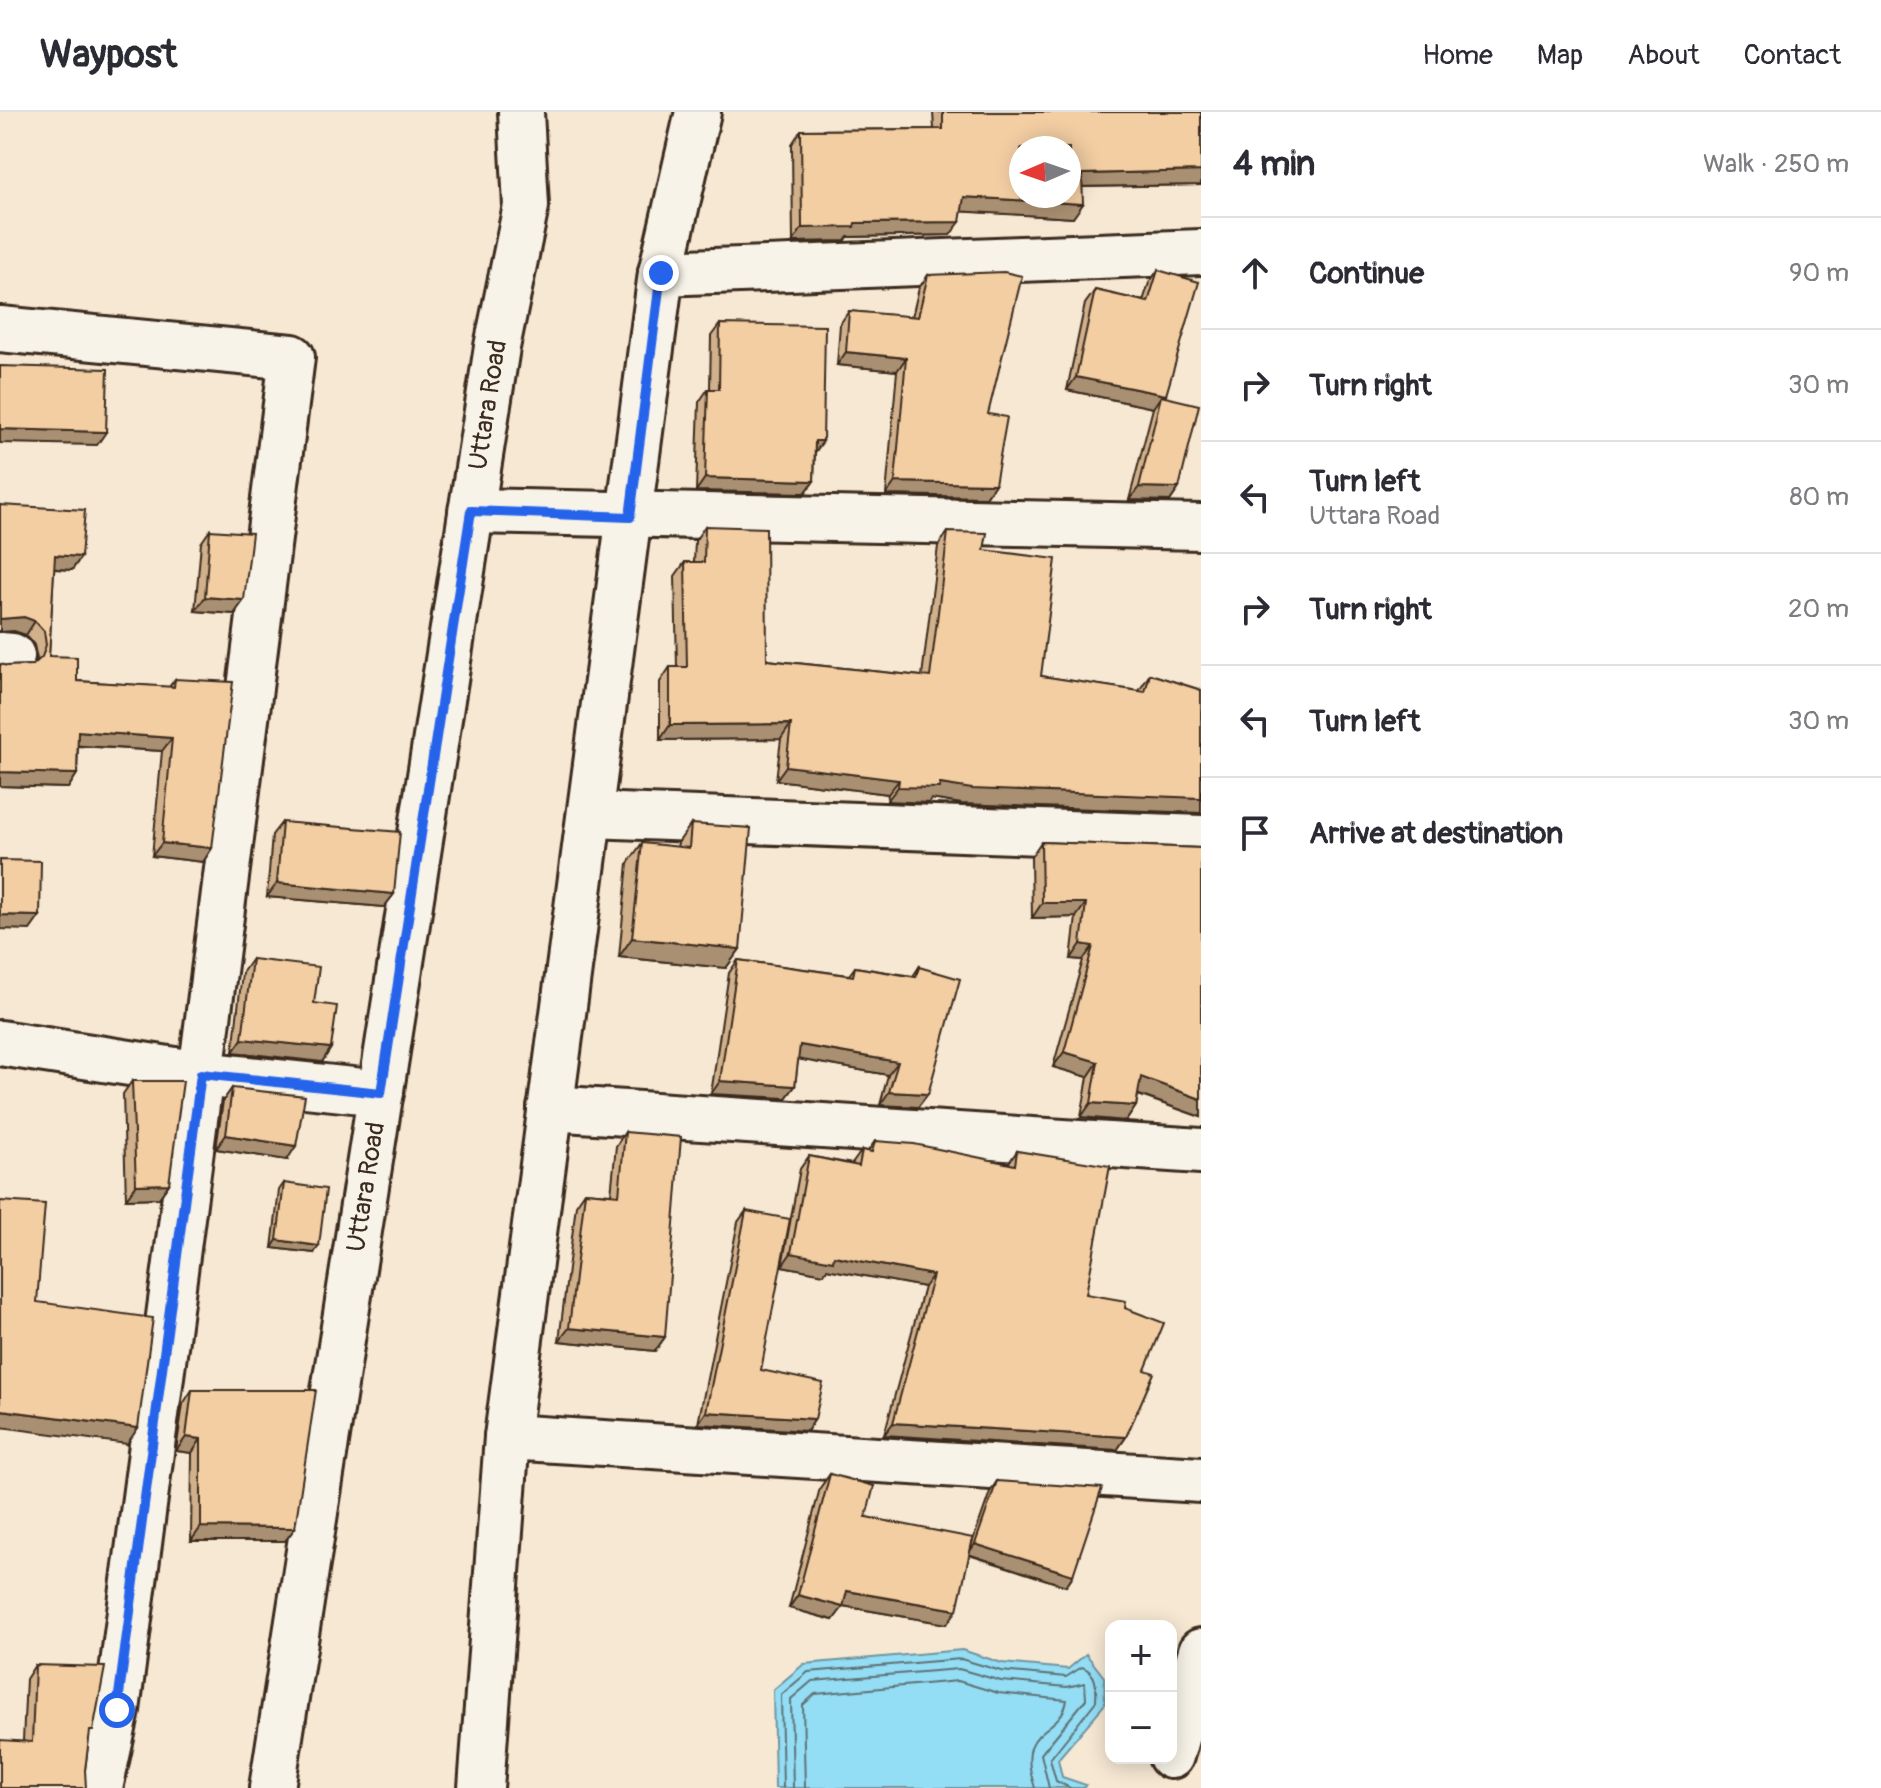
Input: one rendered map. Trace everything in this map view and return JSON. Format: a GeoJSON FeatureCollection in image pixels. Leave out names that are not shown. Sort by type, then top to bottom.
{"type":"FeatureCollection","features":[{"type":"Feature","properties":{"kind":"street","name":"Uttara Road"},"geometry":{"type":"LineString","coordinates":[[272,1788],[497,347],[526,206],[521,112]]}},
{"type":"Feature","properties":{"kind":"street"},"geometry":{"type":"LineString","coordinates":[[481,1788],[507,1437],[661,273],[698,112]]}},
{"type":"Feature","properties":{"kind":"street"},"geometry":{"type":"LineString","coordinates":[[661,273],[1201,252]]}},
{"type":"Feature","properties":{"kind":"street"},"geometry":{"type":"LineString","coordinates":[[0,329],[292,357],[117,1710],[100,1788]]}},
{"type":"Feature","properties":{"kind":"street"},"geometry":{"type":"LineString","coordinates":[[471,511],[630,517],[1201,527]]}},
{"type":"Feature","properties":{"kind":"street"},"geometry":{"type":"LineString","coordinates":[[591,815],[1201,838]]}},
{"type":"Feature","properties":{"kind":"street"},"geometry":{"type":"LineString","coordinates":[[0,1043],[201,1074],[381,1093]]}},
{"type":"Feature","properties":{"kind":"street"},"geometry":{"type":"LineString","coordinates":[[550,1108],[1201,1151]]}},
{"type":"Feature","properties":{"kind":"street"},"geometry":{"type":"LineString","coordinates":[[507,1437],[1201,1480]]}},
{"type":"Feature","properties":{"kind":"street"},"geometry":{"type":"LineString","coordinates":[[1177,1736],[1201,1651]]}},
{"type":"Feature","properties":{"kind":"street"},"geometry":{"type":"LineString","coordinates":[[1162,1788],[1169,1764]]}},
{"type":"Feature","properties":{"kind":"water"},"geometry":{"type":"Polygon","coordinates":[[[962,1650],[1002,1663],[1068,1669],[1086,1654],[1104,1677],[1105,1704],[1058,1759],[1062,1777],[1086,1785],[1084,1788],[775,1788],[773,1690],[804,1664],[962,1650]]]}},
{"type":"Feature","properties":{"kind":"building"},"geometry":{"type":"Polygon","coordinates":[[[943,112],[1201,112],[1201,171],[1082,174],[1081,204],[1081,136],[1009,136],[1009,200],[964,197],[960,222],[855,223],[854,227],[802,228],[801,130],[943,129],[943,112]]]}},
{"type":"Feature","properties":{"kind":"building"},"geometry":{"type":"Polygon","coordinates":[[[1158,270],[1199,282],[1166,395],[1076,377],[1095,290],[1148,302],[1158,270]]]}},
{"type":"Feature","properties":{"kind":"building"},"geometry":{"type":"Polygon","coordinates":[[[1004,272],[1022,276],[988,414],[1007,417],[995,484],[895,482],[906,358],[846,352],[849,311],[918,317],[928,275],[1004,272]]]}},
{"type":"Feature","properties":{"kind":"building"},"geometry":{"type":"Polygon","coordinates":[[[720,324],[825,326],[823,441],[815,441],[814,481],[705,478],[708,389],[719,389],[720,324]]]}},
{"type":"Feature","properties":{"kind":"building"},"geometry":{"type":"Polygon","coordinates":[[[0,366],[108,369],[106,432],[0,429],[0,366]]]}},
{"type":"Feature","properties":{"kind":"building"},"geometry":{"type":"Polygon","coordinates":[[[1161,396],[1199,405],[1179,488],[1139,487],[1161,396]]]}},
{"type":"Feature","properties":{"kind":"building"},"geometry":{"type":"Polygon","coordinates":[[[0,505],[85,510],[81,557],[55,555],[49,656],[77,657],[77,681],[174,687],[175,679],[233,682],[212,848],[162,843],[172,738],[78,731],[77,774],[0,772],[0,664],[33,665],[42,657],[46,645],[44,631],[35,621],[24,617],[0,619],[0,505]]]}},
{"type":"Feature","properties":{"kind":"building"},"geometry":{"type":"Polygon","coordinates":[[[705,526],[766,528],[767,660],[930,677],[948,532],[987,533],[984,550],[1056,559],[1041,676],[1145,692],[1150,674],[1201,690],[1201,798],[972,789],[940,784],[939,788],[898,787],[899,780],[786,766],[791,724],[670,725],[670,667],[687,667],[685,562],[704,562],[705,526]]]}},
{"type":"Feature","properties":{"kind":"building"},"geometry":{"type":"Polygon","coordinates":[[[210,530],[252,533],[244,600],[205,597],[210,530]]]}},
{"type":"Feature","properties":{"kind":"building"},"geometry":{"type":"Polygon","coordinates":[[[282,822],[400,832],[394,894],[277,883],[282,822]]]}},
{"type":"Feature","properties":{"kind":"building"},"geometry":{"type":"Polygon","coordinates":[[[691,824],[751,828],[740,949],[632,938],[642,843],[689,848],[691,824]]]}},
{"type":"Feature","properties":{"kind":"building"},"geometry":{"type":"Polygon","coordinates":[[[1041,842],[1201,848],[1201,1099],[1141,1077],[1136,1106],[1091,1103],[1098,1062],[1064,1052],[1093,946],[1081,944],[1086,903],[1042,903],[1041,842]]]}},
{"type":"Feature","properties":{"kind":"building"},"geometry":{"type":"Polygon","coordinates":[[[0,860],[41,861],[40,916],[0,915],[0,860]]]}},
{"type":"Feature","properties":{"kind":"building"},"geometry":{"type":"Polygon","coordinates":[[[252,959],[319,967],[314,1003],[337,1006],[331,1048],[242,1039],[252,959]]]}},
{"type":"Feature","properties":{"kind":"building"},"geometry":{"type":"Polygon","coordinates":[[[738,960],[853,976],[855,967],[916,977],[919,967],[960,979],[928,1094],[889,1092],[898,1062],[800,1045],[795,1086],[720,1081],[738,960]]]}},
{"type":"Feature","properties":{"kind":"building"},"geometry":{"type":"Polygon","coordinates":[[[132,1081],[183,1081],[169,1184],[136,1185],[132,1081]]]}},
{"type":"Feature","properties":{"kind":"building"},"geometry":{"type":"Polygon","coordinates":[[[232,1088],[305,1096],[296,1146],[226,1135],[232,1088]]]}},
{"type":"Feature","properties":{"kind":"building"},"geometry":{"type":"Polygon","coordinates":[[[625,1132],[681,1137],[665,1337],[569,1328],[585,1192],[619,1195],[625,1132]]]}},
{"type":"Feature","properties":{"kind":"building"},"geometry":{"type":"Polygon","coordinates":[[[875,1141],[914,1144],[1015,1165],[1017,1151],[1110,1166],[1086,1294],[1126,1301],[1125,1308],[1164,1323],[1145,1370],[1154,1373],[1126,1437],[893,1423],[933,1275],[834,1256],[833,1261],[791,1253],[809,1156],[859,1166],[862,1150],[872,1152],[875,1141]]]}},
{"type":"Feature","properties":{"kind":"building"},"geometry":{"type":"Polygon","coordinates":[[[284,1183],[326,1189],[319,1246],[277,1240],[284,1183]]]}},
{"type":"Feature","properties":{"kind":"building"},"geometry":{"type":"Polygon","coordinates":[[[0,1201],[45,1204],[37,1302],[153,1318],[138,1428],[1,1410],[0,1433],[0,1201]]]}},
{"type":"Feature","properties":{"kind":"building"},"geometry":{"type":"Polygon","coordinates":[[[746,1211],[790,1219],[761,1370],[823,1383],[815,1419],[706,1412],[746,1211]]]}},
{"type":"Feature","properties":{"kind":"building"},"geometry":{"type":"Polygon","coordinates":[[[192,1390],[316,1390],[295,1528],[201,1527],[201,1439],[186,1437],[192,1390]]]}},
{"type":"Feature","properties":{"kind":"building"},"geometry":{"type":"Polygon","coordinates":[[[830,1474],[874,1486],[866,1517],[973,1538],[957,1610],[847,1591],[843,1607],[798,1595],[830,1474]]]}},
{"type":"Feature","properties":{"kind":"building"},"geometry":{"type":"Polygon","coordinates":[[[997,1481],[1102,1488],[1073,1575],[975,1544],[997,1481]]]}},
{"type":"Feature","properties":{"kind":"building"},"geometry":{"type":"Polygon","coordinates":[[[35,1665],[105,1667],[93,1731],[90,1731],[86,1788],[0,1788],[0,1740],[32,1742],[35,1665]]]}},
{"type":"Feature","properties":{"kind":"route"},"geometry":{"type":"LineString","coordinates":[[117,1710],[201,1074],[381,1093],[471,511],[630,517],[661,273]]}}]}
